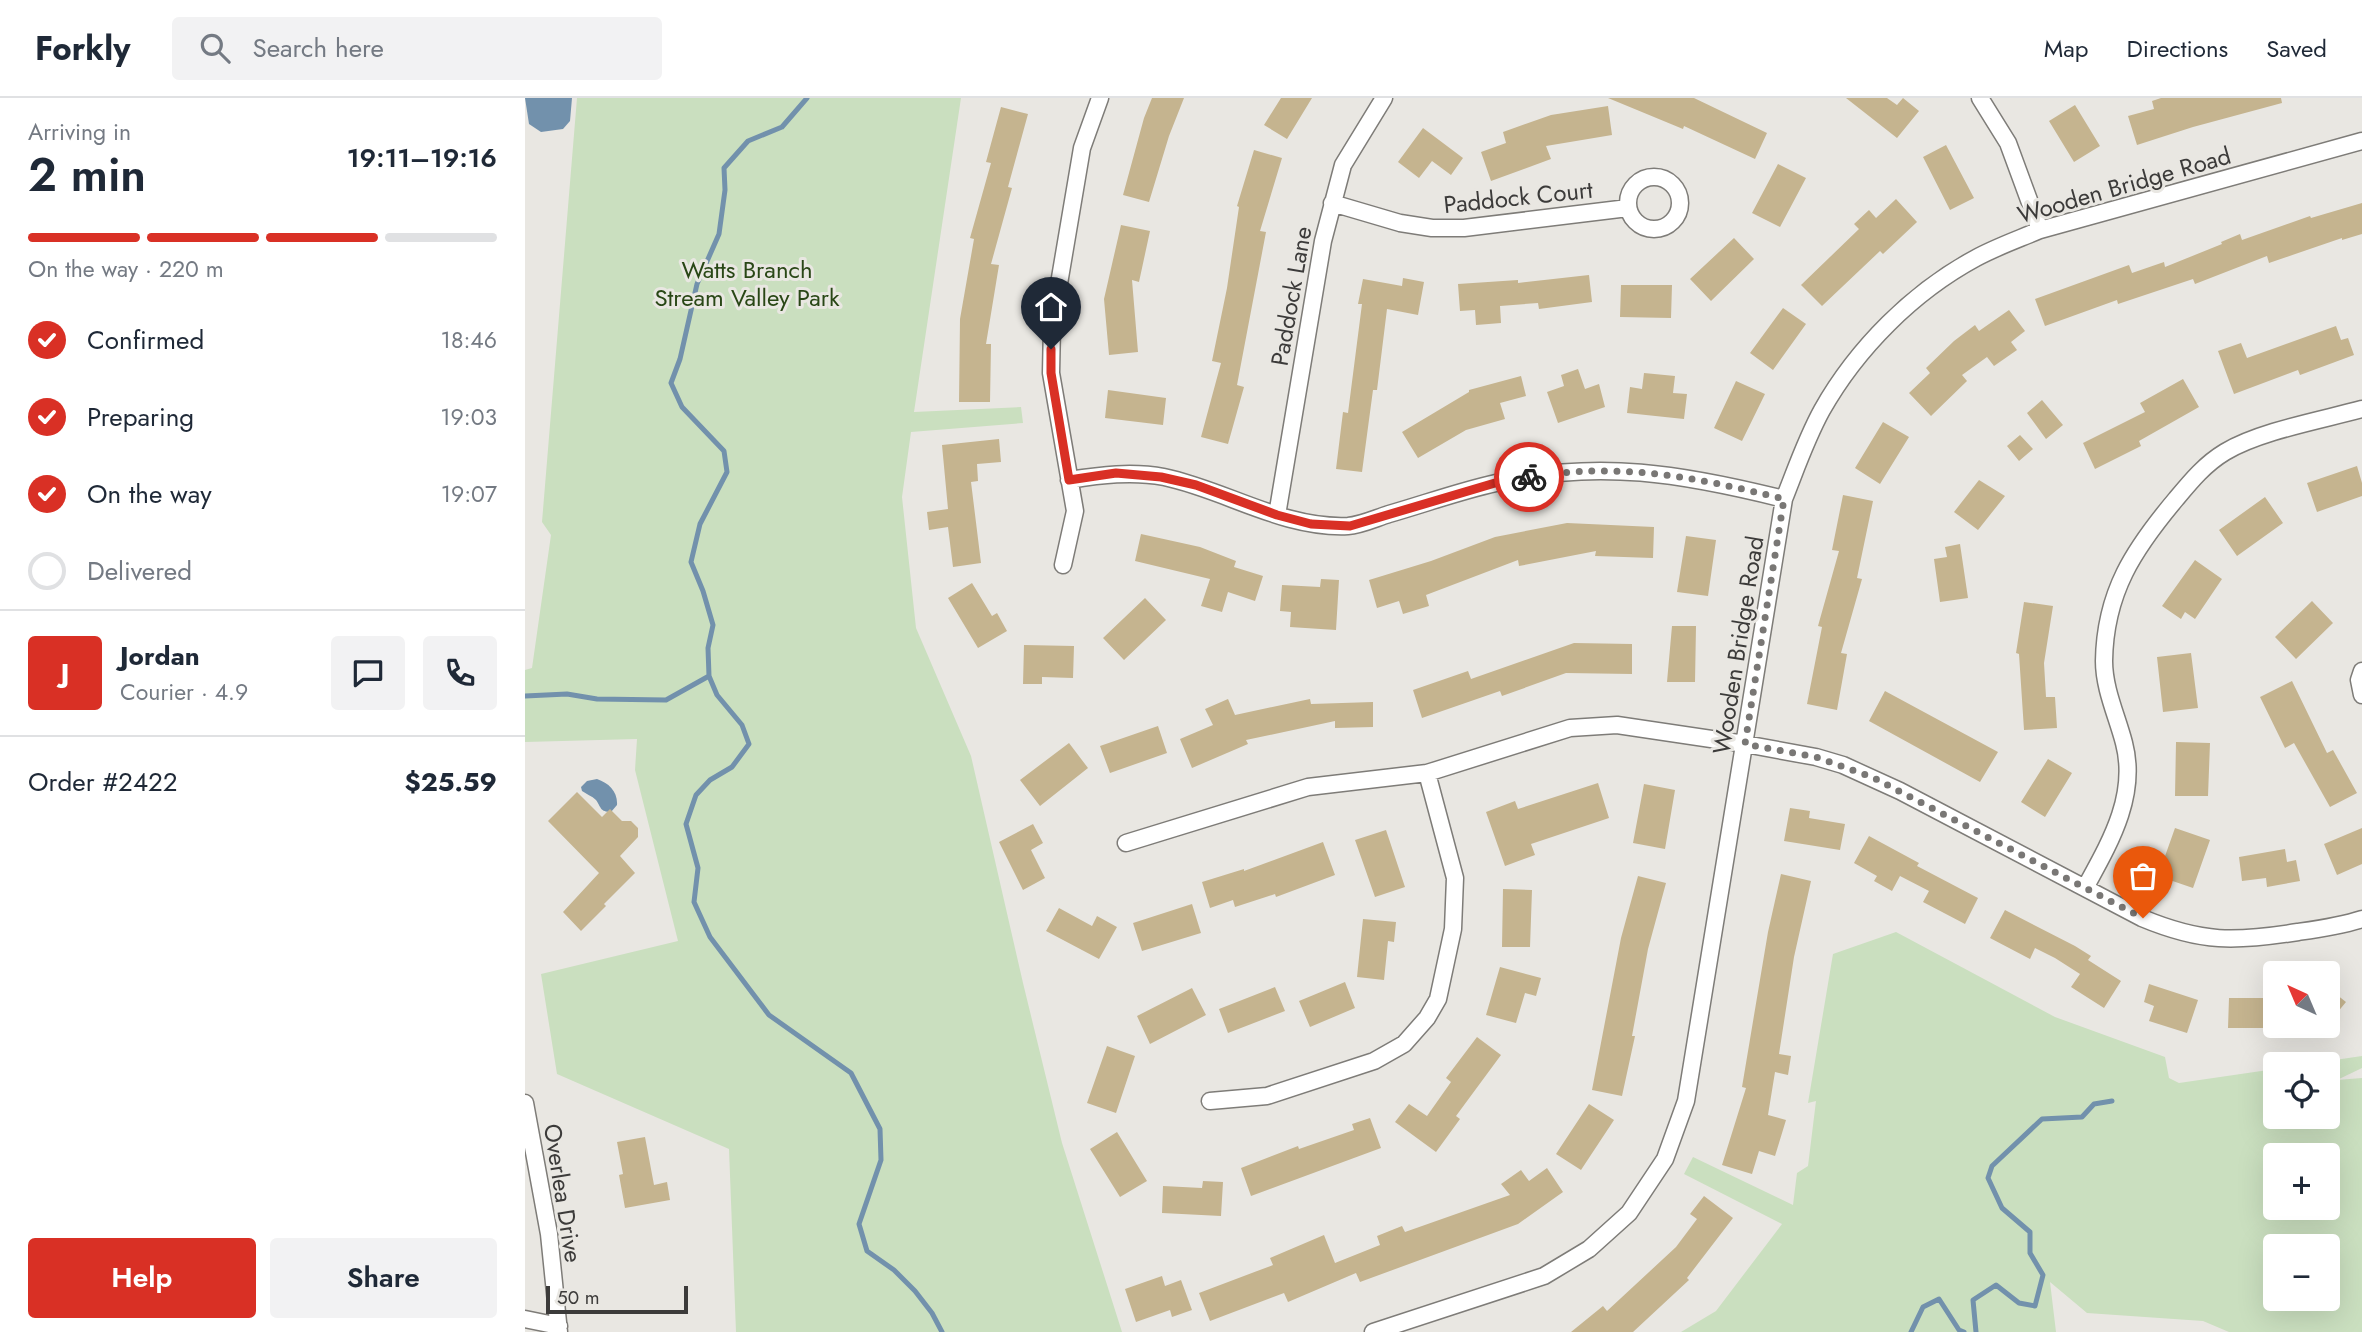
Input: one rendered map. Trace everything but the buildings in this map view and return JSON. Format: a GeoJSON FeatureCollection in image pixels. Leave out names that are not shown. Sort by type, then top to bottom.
{"type":"FeatureCollection","features":[{"type":"Feature","properties":{"kind":"street"},"geometry":{"type":"LineString","coordinates":[[1063,565],[1075,511],[1051,373],[1052,325],[1082,148],[1100,98]]}},
{"type":"Feature","properties":{"kind":"street","name":"Paddock Lane"},"geometry":{"type":"LineString","coordinates":[[1277,515],[1323,241],[1332,203],[1343,165],[1384,98]]}},
{"type":"Feature","properties":{"kind":"street"},"geometry":{"type":"LineString","coordinates":[[1980,98],[2008,143],[2040,230]]}},
{"type":"Feature","properties":{"kind":"street","name":"Wooden Bridge Road"},"geometry":{"type":"LineString","coordinates":[[1373,1332],[1544,1276],[1589,1249],[1629,1213],[1665,1159],[1686,1101],[1784,499],[1807,440],[1849,369],[1879,333],[1910,303],[1976,258],[2040,230],[2362,141]]}},
{"type":"Feature","properties":{"kind":"street","name":"Paddock Court"},"geometry":{"type":"LineString","coordinates":[[1332,203],[1400,223],[1432,228],[1464,228],[1628,208]]}},
{"type":"Feature","properties":{"kind":"street"},"geometry":{"type":"LineString","coordinates":[[2085,888],[2119,822],[2125,798],[2125,746],[2111,704],[2104,663],[2107,629],[2115,594],[2125,569],[2139,545],[2203,467],[2226,451],[2253,439],[2362,409]]}},
{"type":"Feature","properties":{"kind":"street"},"geometry":{"type":"LineString","coordinates":[[1069,480],[1116,473],[1161,477],[1196,485],[1277,515],[1311,524],[1350,526],[1495,483],[1548,474],[1601,470],[1646,471],[1688,477],[1784,499]]}},
{"type":"Feature","properties":{"kind":"street"},"geometry":{"type":"LineString","coordinates":[[2362,671],[2359,680],[2362,695]]}},
{"type":"Feature","properties":{"kind":"street"},"geometry":{"type":"LineString","coordinates":[[1126,843],[1308,787],[1427,773],[1550,733],[1591,725],[1642,728],[1816,757],[1872,777],[2171,930],[2206,938],[2251,940],[2362,919]]}},
{"type":"Feature","properties":{"kind":"street"},"geometry":{"type":"LineString","coordinates":[[1210,1101],[1267,1096],[1374,1061],[1404,1044],[1427,1018],[1438,999],[1454,929],[1455,878],[1427,773]]}},
{"type":"Feature","properties":{"kind":"street","name":"Overlea Drive"},"geometry":{"type":"LineString","coordinates":[[525,1103],[543,1189],[559,1329]]}},
{"type":"Feature","properties":{"kind":"street"},"geometry":{"type":"LineString","coordinates":[[525,1319],[559,1329]]}},
{"type":"Feature","properties":{"kind":"green space","name":"Watts Branch Stream Valley Park"},"geometry":{"type":"Polygon","coordinates":[[[577,98],[961,98],[914,412],[1021,407],[1023,423],[911,432],[902,497],[916,628],[971,756],[1062,1143],[1122,1332],[736,1332],[729,1149],[557,1074],[541,974],[678,941],[635,770],[637,739],[525,742],[525,670],[532,668],[551,535],[542,522],[577,98]]]}},
{"type":"Feature","properties":{"kind":"green space"},"geometry":{"type":"Polygon","coordinates":[[[1896,932],[2055,1017],[2165,1057],[2169,1078],[2179,1083],[2263,1071],[2263,1129],[2340,1129],[2340,1080],[2362,1078],[2362,1332],[2229,1332],[2203,1321],[2087,1313],[2050,1282],[2056,1332],[1681,1332],[1716,1311],[1782,1224],[1684,1174],[1693,1157],[1793,1205],[1797,1173],[1808,1166],[1816,1101],[1808,1103],[1833,954],[1896,932]]]}},
{"type":"Feature","properties":{"kind":"green space"},"geometry":{"type":"Polygon","coordinates":[[[2362,1056],[2362,1068],[2340,1079],[2340,1059],[2362,1056]]]}},
{"type":"Feature","properties":{"kind":"water"},"geometry":{"type":"Polygon","coordinates":[[[525,98],[572,98],[570,121],[563,129],[541,132],[529,124],[525,98]]]}},
{"type":"Feature","properties":{"kind":"water"},"geometry":{"type":"Polygon","coordinates":[[[597,779],[609,786],[616,796],[617,805],[611,812],[603,810],[596,800],[582,791],[581,787],[587,781],[597,779]]]}},
{"type":"Feature","properties":{"kind":"waterway"},"geometry":{"type":"LineString","coordinates":[[807,98],[782,127],[748,141],[724,168],[725,190],[719,234],[697,284],[680,359],[671,383],[682,407],[724,451],[727,472],[700,524],[691,562],[713,625],[708,648],[709,676],[717,695],[742,725],[749,744],[732,767],[710,780],[696,795],[686,824],[698,868],[694,902],[710,937],[769,1015],[851,1073],[880,1129],[881,1160],[859,1224],[867,1251],[894,1270],[915,1291],[942,1332]]}},
{"type":"Feature","properties":{"kind":"waterway"},"geometry":{"type":"LineString","coordinates":[[525,696],[567,694],[597,699],[666,700],[709,676]]}},
{"type":"Feature","properties":{"kind":"waterway"},"geometry":{"type":"LineString","coordinates":[[1976,1332],[1973,1300],[1996,1285],[2019,1303],[2035,1306],[2043,1275],[2030,1253],[2030,1232],[2002,1208],[1988,1178],[1992,1166],[2042,1119],[2082,1117],[2094,1104],[2112,1101]]}},
{"type":"Feature","properties":{"kind":"waterway"},"geometry":{"type":"LineString","coordinates":[[1911,1332],[1923,1307],[1939,1299],[1959,1330],[1964,1332]]}},
{"type":"Feature","properties":{"kind":"way so far"},"geometry":{"type":"LineString","coordinates":[[1529,477],[1601,470],[1646,471],[1725,484],[1784,499],[1745,744],[1816,757],[1872,777],[2143,918]]}},
{"type":"Feature","properties":{"kind":"route"},"geometry":{"type":"LineString","coordinates":[[1051,349],[1051,373],[1069,480],[1116,473],[1161,477],[1196,485],[1277,515],[1311,524],[1350,526],[1495,483],[1529,477]]}}]}
